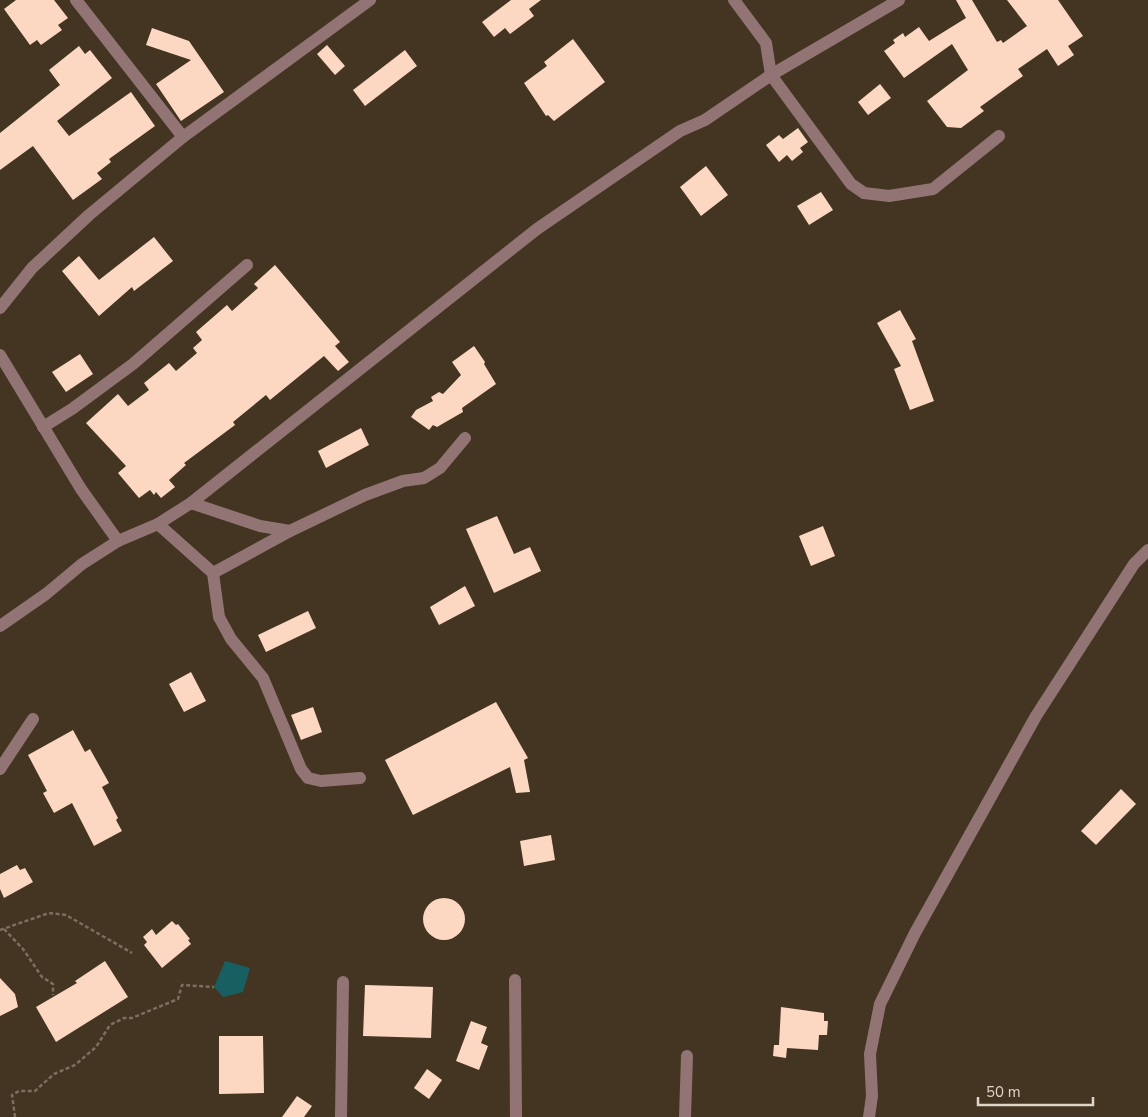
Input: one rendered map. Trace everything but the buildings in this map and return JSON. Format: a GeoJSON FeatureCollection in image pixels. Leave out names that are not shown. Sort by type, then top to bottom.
{"type":"FeatureCollection","features":[{"type":"Feature","properties":{"kind":"street"},"geometry":{"type":"LineString","coordinates":[[76,0],[184,137]]}},
{"type":"Feature","properties":{"kind":"street"},"geometry":{"type":"LineString","coordinates":[[0,308],[32,268],[89,216],[184,137],[370,0]]}},
{"type":"Feature","properties":{"kind":"street"},"geometry":{"type":"LineString","coordinates":[[734,0],[766,42],[771,75],[852,184],[864,193],[889,196],[932,189],[1000,136]]}},
{"type":"Feature","properties":{"kind":"street"},"geometry":{"type":"LineString","coordinates":[[0,626],[46,594],[82,564],[118,541],[158,524],[191,503],[537,229],[680,130],[705,120],[771,75],[899,0]]}},
{"type":"Feature","properties":{"kind":"street"},"geometry":{"type":"LineString","coordinates":[[43,427],[72,409],[133,364],[247,265]]}},
{"type":"Feature","properties":{"kind":"street"},"geometry":{"type":"LineString","coordinates":[[0,355],[81,488],[118,541]]}},
{"type":"Feature","properties":{"kind":"street"},"geometry":{"type":"LineString","coordinates":[[214,574],[290,531],[365,495],[403,481],[424,478],[440,468],[465,438]]}},
{"type":"Feature","properties":{"kind":"street"},"geometry":{"type":"LineString","coordinates":[[191,503],[260,526],[290,531]]}},
{"type":"Feature","properties":{"kind":"street"},"geometry":{"type":"LineString","coordinates":[[158,524],[214,574],[219,617],[230,639],[263,678],[301,769],[308,778],[321,782],[360,778]]}},
{"type":"Feature","properties":{"kind":"street"},"geometry":{"type":"LineString","coordinates":[[869,1117],[872,1096],[870,1054],[880,1004],[915,933],[1036,716],[1134,564],[1148,550]]}},
{"type":"Feature","properties":{"kind":"street"},"geometry":{"type":"LineString","coordinates":[[0,769],[33,719]]}},
{"type":"Feature","properties":{"kind":"street"},"geometry":{"type":"LineString","coordinates":[[515,980],[516,1117]]}},
{"type":"Feature","properties":{"kind":"street"},"geometry":{"type":"LineString","coordinates":[[341,1117],[344,982]]}},
{"type":"Feature","properties":{"kind":"street"},"geometry":{"type":"LineString","coordinates":[[685,1117],[687,1056]]}},
{"type":"Feature","properties":{"kind":"path"},"geometry":{"type":"LineString","coordinates":[[0,930],[49,914],[66,915],[132,953]]}},
{"type":"Feature","properties":{"kind":"path"},"geometry":{"type":"LineString","coordinates":[[4,929],[23,949],[42,977],[53,984],[53,995]]}},
{"type":"Feature","properties":{"kind":"path"},"geometry":{"type":"LineString","coordinates":[[14,1117],[12,1094],[19,1091],[35,1092],[54,1074],[75,1065],[96,1047],[110,1025],[124,1018],[132,1018],[178,999],[182,985],[214,986]]}},
{"type":"Feature","properties":{"kind":"water"},"geometry":{"type":"Polygon","coordinates":[[[225,961],[250,968],[243,992],[223,997],[214,987],[225,961]]]}}]}
